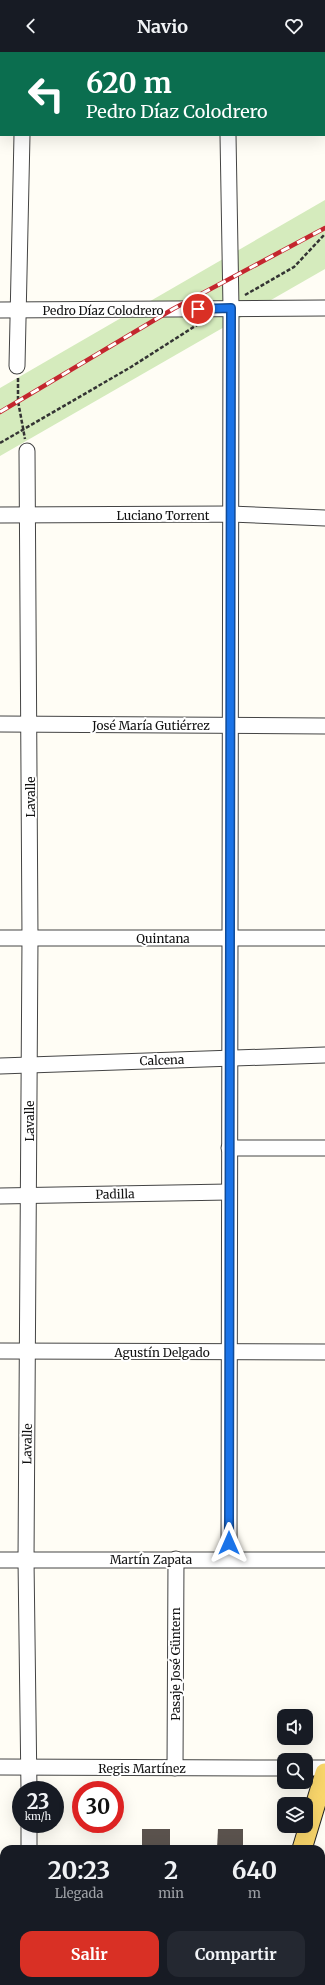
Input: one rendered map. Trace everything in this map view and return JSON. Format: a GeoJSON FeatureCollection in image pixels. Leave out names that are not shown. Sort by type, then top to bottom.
{"type":"FeatureCollection","features":[{"type":"Feature","properties":{"kind":"main road"},"geometry":{"type":"LineString","coordinates":[[303,1845],[325,1773]]}},
{"type":"Feature","properties":{"kind":"street"},"geometry":{"type":"LineString","coordinates":[[17,366],[17,310],[22,136]]}},
{"type":"Feature","properties":{"kind":"street"},"geometry":{"type":"LineString","coordinates":[[228,136],[230,514],[229,1559]]}},
{"type":"Feature","properties":{"kind":"street","name":"Pedro Díaz Colodrero"},"geometry":{"type":"LineString","coordinates":[[0,310],[229,307],[325,308]]}},
{"type":"Feature","properties":{"kind":"street","name":"Lavalle"},"geometry":{"type":"LineString","coordinates":[[27,451],[30,724],[30,1195],[26,1560],[29,1781]]}},
{"type":"Feature","properties":{"kind":"street","name":"Luciano Torrent"},"geometry":{"type":"LineString","coordinates":[[0,514],[230,514],[325,518]]}},
{"type":"Feature","properties":{"kind":"street","name":"José María Gutiérrez"},"geometry":{"type":"LineString","coordinates":[[0,724],[325,726]]}},
{"type":"Feature","properties":{"kind":"street","name":"Quintana"},"geometry":{"type":"LineString","coordinates":[[0,938],[325,938]]}},
{"type":"Feature","properties":{"kind":"street","name":"Calcena"},"geometry":{"type":"LineString","coordinates":[[0,1066],[230,1057],[325,1055]]}},
{"type":"Feature","properties":{"kind":"street"},"geometry":{"type":"LineString","coordinates":[[230,1148],[325,1148]]}},
{"type":"Feature","properties":{"kind":"street","name":"Padilla"},"geometry":{"type":"LineString","coordinates":[[0,1196],[230,1192]]}},
{"type":"Feature","properties":{"kind":"street","name":"Agustín Delgado"},"geometry":{"type":"LineString","coordinates":[[0,1351],[229,1353],[325,1352]]}},
{"type":"Feature","properties":{"kind":"street","name":"Pasaje José Güntern"},"geometry":{"type":"LineString","coordinates":[[175,1768],[176,1559]]}},
{"type":"Feature","properties":{"kind":"street","name":"Martín Zapata"},"geometry":{"type":"LineString","coordinates":[[0,1560],[325,1560]]}},
{"type":"Feature","properties":{"kind":"street","name":"Regis Martínez"},"geometry":{"type":"LineString","coordinates":[[0,1767],[277,1768]]}},
{"type":"Feature","properties":{"kind":"street"},"geometry":{"type":"LineString","coordinates":[[313,1768],[325,1768]]}},
{"type":"Feature","properties":{"kind":"street"},"geometry":{"type":"LineString","coordinates":[[29,1833],[29,1845]]}},
{"type":"Feature","properties":{"kind":"path"},"geometry":{"type":"LineString","coordinates":[[0,442],[131,366],[294,267],[325,234]]}},
{"type":"Feature","properties":{"kind":"path"},"geometry":{"type":"LineString","coordinates":[[17,366],[18,400],[27,451]]}},
{"type":"Feature","properties":{"kind":"green space"},"geometry":{"type":"Polygon","coordinates":[[[325,200],[325,269],[0,456],[0,388],[325,200]]]}},
{"type":"Feature","properties":{"kind":"building"},"geometry":{"type":"Polygon","coordinates":[[[142,1829],[170,1829],[170,1845],[142,1845],[142,1829]]]}},
{"type":"Feature","properties":{"kind":"building"},"geometry":{"type":"Polygon","coordinates":[[[218,1829],[243,1829],[243,1845],[217,1845],[218,1829]]]}},
{"type":"Feature","properties":{"kind":"railway"},"geometry":{"type":"LineString","coordinates":[[0,412],[173,309],[325,228]]}},
{"type":"Feature","properties":{"kind":"route"},"geometry":{"type":"LineString","coordinates":[[198,309],[231,308],[229,1543]]}}]}
